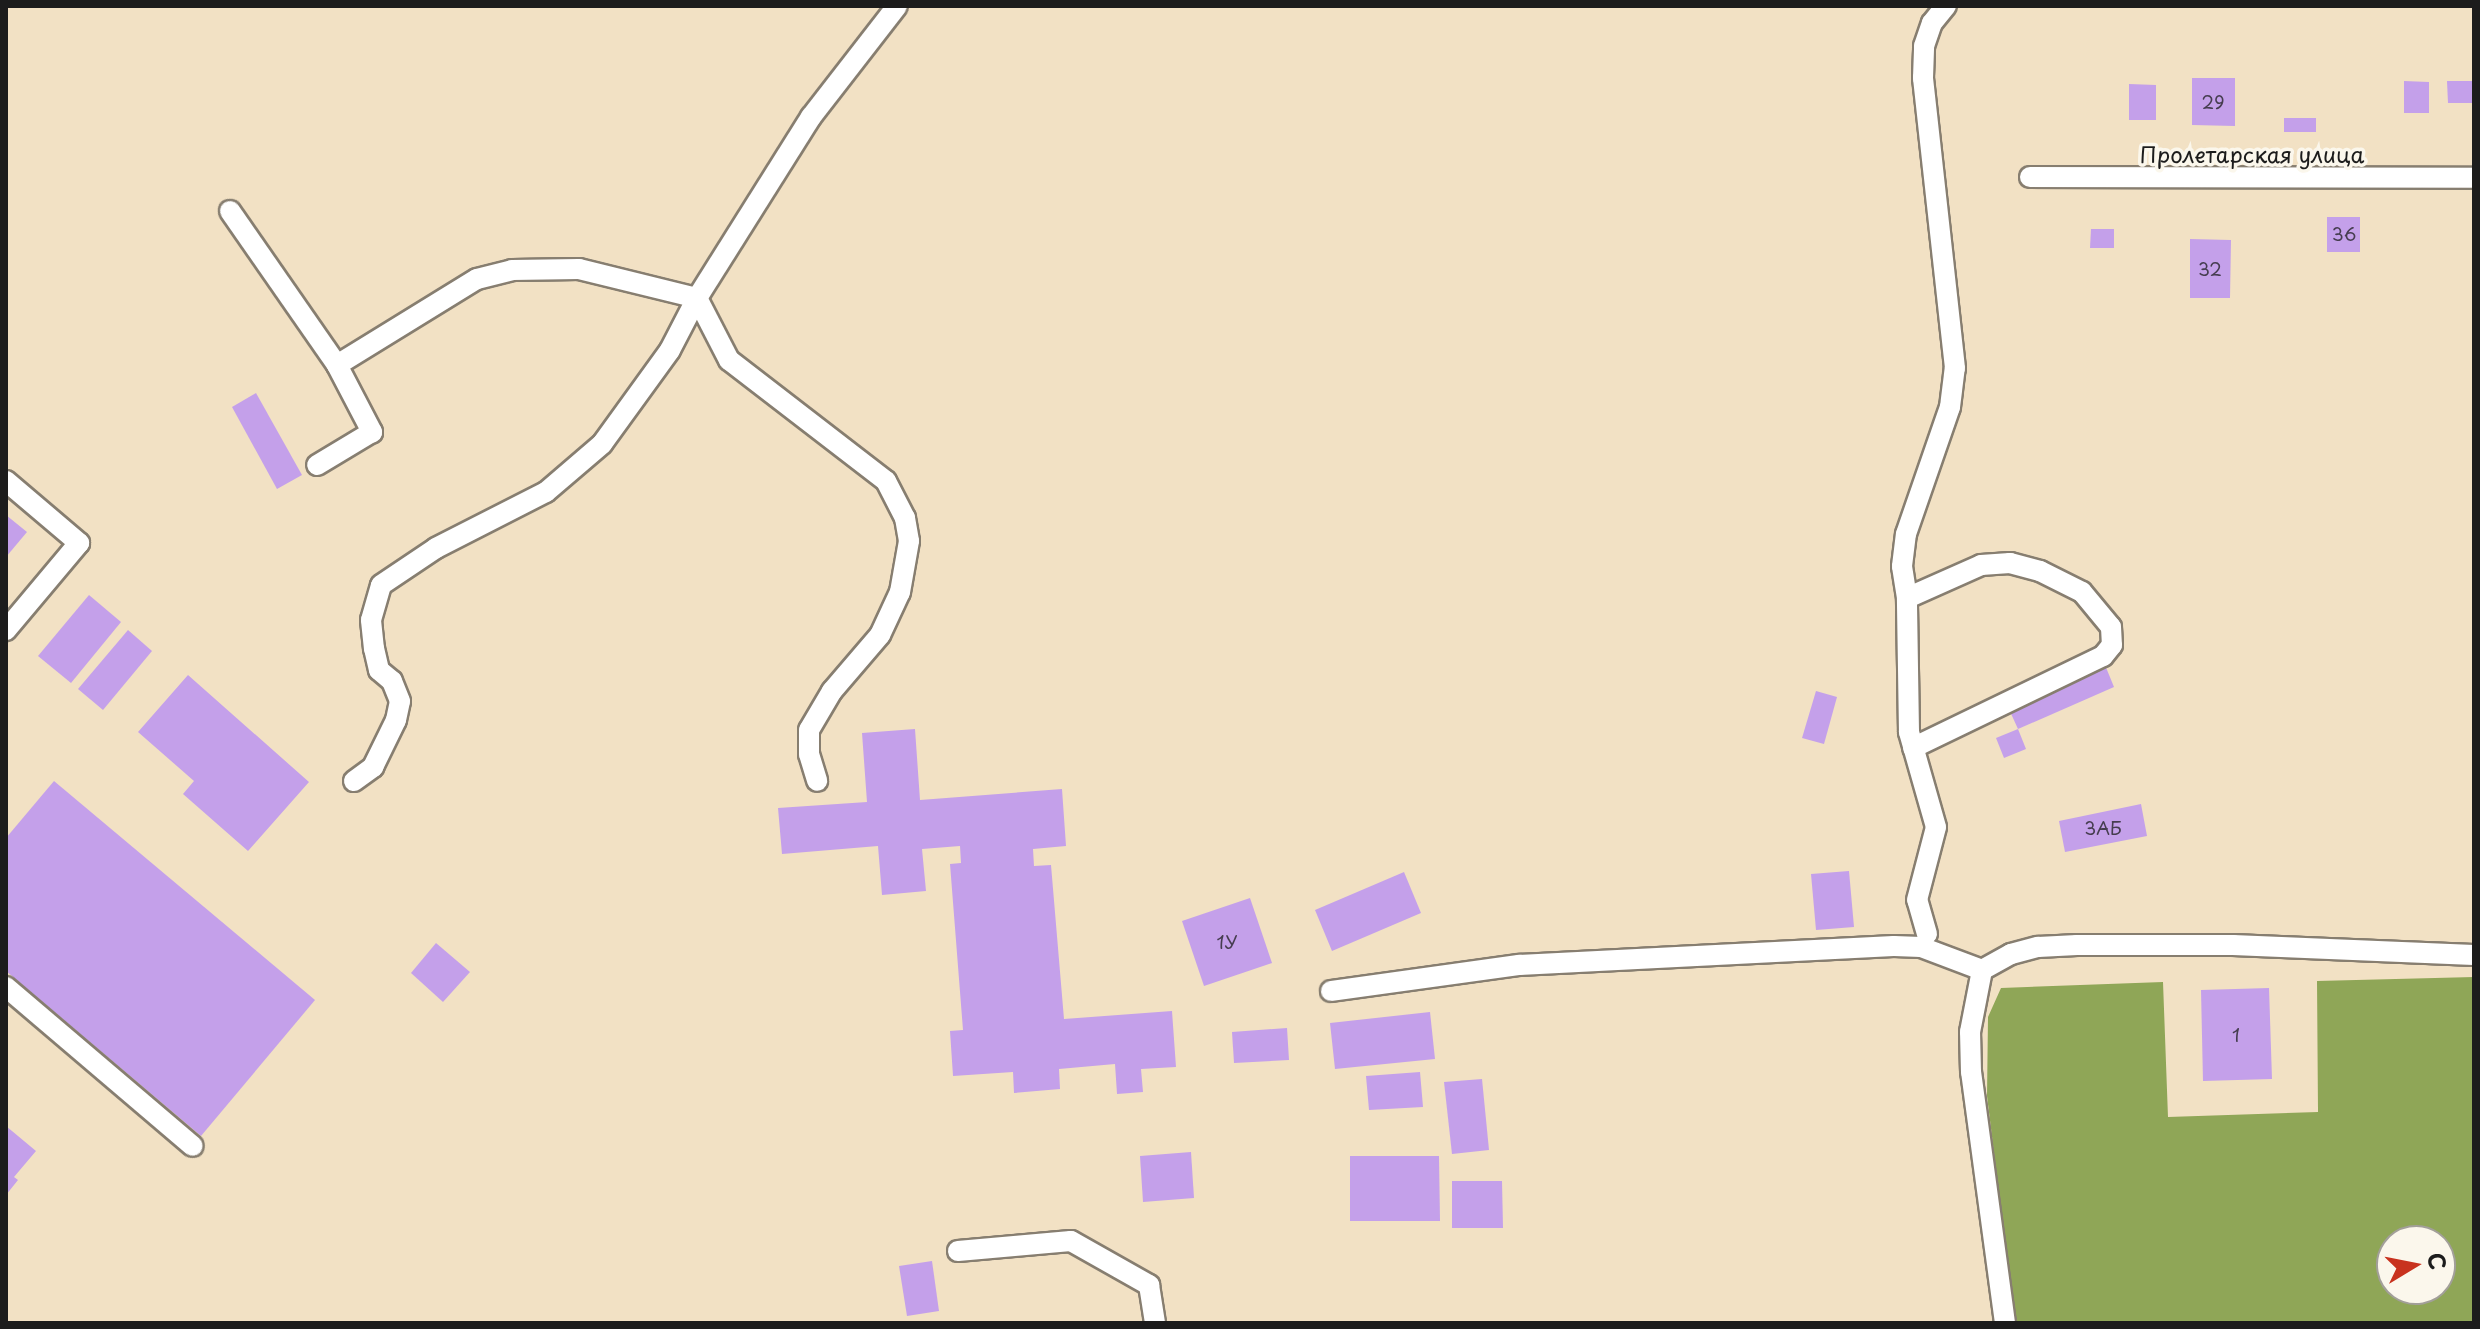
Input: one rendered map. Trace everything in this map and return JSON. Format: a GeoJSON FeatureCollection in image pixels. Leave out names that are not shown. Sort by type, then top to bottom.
{"type":"FeatureCollection","features":[{"type":"Feature","properties":{"kind":"street"},"geometry":{"type":"LineString","coordinates":[[354,781],[373,767],[396,720],[400,701],[392,681],[379,670],[374,649],[371,620],[381,585],[436,548],[546,492],[602,444],[670,350],[697,298],[811,117],[897,6]]}},
{"type":"Feature","properties":{"kind":"street"},"geometry":{"type":"LineString","coordinates":[[1927,934],[1917,900],[1936,827],[1913,748],[1909,716],[1907,598],[1902,566],[1906,534],[1941,442],[1955,368],[1923,78],[1924,46],[1932,23],[1946,6]]}},
{"type":"Feature","properties":{"kind":"street","name":"Пролетарская улица"},"geometry":{"type":"LineString","coordinates":[[2030,177],[2474,178]]}},
{"type":"Feature","properties":{"kind":"street"},"geometry":{"type":"LineString","coordinates":[[230,211],[337,365],[372,432],[317,465]]}},
{"type":"Feature","properties":{"kind":"street"},"geometry":{"type":"LineString","coordinates":[[337,365],[477,279],[512,270],[579,269],[697,298],[729,360],[886,481],[905,518],[909,541],[900,592],[880,635],[832,691],[809,730],[809,754],[817,781]]}},
{"type":"Feature","properties":{"kind":"street"},"geometry":{"type":"LineString","coordinates":[[6,481],[79,543],[6,630]]}},
{"type":"Feature","properties":{"kind":"street"},"geometry":{"type":"LineString","coordinates":[[1907,598],[1981,565],[2010,563],[2040,571],[2082,592],[2111,627],[2112,645],[2103,656],[1913,748]]}},
{"type":"Feature","properties":{"kind":"street"},"geometry":{"type":"LineString","coordinates":[[1331,991],[1519,965],[1894,946],[1921,947],[1982,970],[2011,954],[2038,947],[2064,946],[2233,945],[2474,955]]}},
{"type":"Feature","properties":{"kind":"street"},"geometry":{"type":"LineString","coordinates":[[1982,970],[1970,1032],[1971,1072],[2005,1323]]}},
{"type":"Feature","properties":{"kind":"street"},"geometry":{"type":"LineString","coordinates":[[6,987],[193,1146]]}},
{"type":"Feature","properties":{"kind":"street"},"geometry":{"type":"LineString","coordinates":[[958,1251],[1071,1241],[1149,1285],[1155,1323]]}},
{"type":"Feature","properties":{"kind":"green space"},"geometry":{"type":"Polygon","coordinates":[[[2474,977],[2474,1323],[2015,1323],[1987,1096],[1988,1017],[2001,988],[2163,982],[2168,1117],[2318,1112],[2317,981],[2474,977]]]}},
{"type":"Feature","properties":{"kind":"building"},"geometry":{"type":"Polygon","coordinates":[[[2192,78],[2235,78],[2235,126],[2192,125],[2192,78]]]}},
{"type":"Feature","properties":{"kind":"building"},"geometry":{"type":"Polygon","coordinates":[[[2404,81],[2429,82],[2429,113],[2404,113],[2404,81]]]}},
{"type":"Feature","properties":{"kind":"building"},"geometry":{"type":"Polygon","coordinates":[[[2447,81],[2473,81],[2473,103],[2448,103],[2447,81]]]}},
{"type":"Feature","properties":{"kind":"building"},"geometry":{"type":"Polygon","coordinates":[[[2129,84],[2156,85],[2156,120],[2129,120],[2129,84]]]}},
{"type":"Feature","properties":{"kind":"building"},"geometry":{"type":"Polygon","coordinates":[[[2284,118],[2316,118],[2316,132],[2284,132],[2284,118]]]}},
{"type":"Feature","properties":{"kind":"building"},"geometry":{"type":"Polygon","coordinates":[[[2327,217],[2360,217],[2360,252],[2327,252],[2327,217]]]}},
{"type":"Feature","properties":{"kind":"building"},"geometry":{"type":"Polygon","coordinates":[[[2091,229],[2114,229],[2114,248],[2090,248],[2091,229]]]}},
{"type":"Feature","properties":{"kind":"building"},"geometry":{"type":"Polygon","coordinates":[[[2190,239],[2231,240],[2230,298],[2190,298],[2190,239]]]}},
{"type":"Feature","properties":{"kind":"building"},"geometry":{"type":"Polygon","coordinates":[[[256,393],[302,475],[277,489],[232,407],[256,393]]]}},
{"type":"Feature","properties":{"kind":"building"},"geometry":{"type":"Polygon","coordinates":[[[6,515],[27,532],[6,557],[6,515]]]}},
{"type":"Feature","properties":{"kind":"building"},"geometry":{"type":"Polygon","coordinates":[[[89,595],[121,622],[71,683],[38,656],[89,595]]]}},
{"type":"Feature","properties":{"kind":"building"},"geometry":{"type":"Polygon","coordinates":[[[128,630],[152,651],[103,710],[78,689],[128,630]]]}},
{"type":"Feature","properties":{"kind":"building"},"geometry":{"type":"Polygon","coordinates":[[[2105,665],[2114,687],[2018,729],[2008,707],[2105,665]]]}},
{"type":"Feature","properties":{"kind":"building"},"geometry":{"type":"Polygon","coordinates":[[[188,675],[309,782],[248,851],[183,794],[194,781],[138,732],[188,675]]]}},
{"type":"Feature","properties":{"kind":"building"},"geometry":{"type":"Polygon","coordinates":[[[1816,691],[1837,697],[1824,744],[1802,738],[1816,691]]]}},
{"type":"Feature","properties":{"kind":"building"},"geometry":{"type":"Polygon","coordinates":[[[915,729],[920,800],[1062,789],[1066,846],[1033,849],[1034,866],[1051,865],[1064,1019],[1172,1011],[1176,1067],[1141,1069],[1143,1092],[1117,1094],[1115,1064],[1059,1069],[1060,1089],[1014,1093],[1013,1072],[953,1076],[950,1031],[963,1030],[950,864],[961,863],[960,846],[922,849],[926,891],[882,895],[878,846],[782,854],[778,808],[867,802],[862,733],[915,729]]]}},
{"type":"Feature","properties":{"kind":"building"},"geometry":{"type":"Polygon","coordinates":[[[2018,729],[2026,749],[2004,758],[1996,738],[2018,729]]]}},
{"type":"Feature","properties":{"kind":"building"},"geometry":{"type":"Polygon","coordinates":[[[54,781],[315,1000],[201,1136],[6,971],[6,838],[54,781]]]}},
{"type":"Feature","properties":{"kind":"building"},"geometry":{"type":"Polygon","coordinates":[[[2141,804],[2147,836],[2065,852],[2059,821],[2141,804]]]}},
{"type":"Feature","properties":{"kind":"building"},"geometry":{"type":"Polygon","coordinates":[[[1849,871],[1854,927],[1816,930],[1811,874],[1849,871]]]}},
{"type":"Feature","properties":{"kind":"building"},"geometry":{"type":"Polygon","coordinates":[[[1404,872],[1421,913],[1332,951],[1315,910],[1404,872]]]}},
{"type":"Feature","properties":{"kind":"building"},"geometry":{"type":"Polygon","coordinates":[[[1250,898],[1272,963],[1204,986],[1182,921],[1250,898]]]}},
{"type":"Feature","properties":{"kind":"building"},"geometry":{"type":"Polygon","coordinates":[[[436,943],[470,972],[443,1002],[411,973],[436,943]]]}},
{"type":"Feature","properties":{"kind":"building"},"geometry":{"type":"Polygon","coordinates":[[[2269,988],[2272,1079],[2203,1081],[2201,990],[2269,988]]]}},
{"type":"Feature","properties":{"kind":"building"},"geometry":{"type":"Polygon","coordinates":[[[1430,1012],[1435,1059],[1335,1069],[1330,1023],[1430,1012]]]}},
{"type":"Feature","properties":{"kind":"building"},"geometry":{"type":"Polygon","coordinates":[[[1287,1028],[1289,1060],[1234,1063],[1232,1032],[1287,1028]]]}},
{"type":"Feature","properties":{"kind":"building"},"geometry":{"type":"Polygon","coordinates":[[[1420,1072],[1423,1107],[1369,1110],[1366,1076],[1420,1072]]]}},
{"type":"Feature","properties":{"kind":"building"},"geometry":{"type":"Polygon","coordinates":[[[1482,1079],[1489,1150],[1452,1154],[1444,1082],[1482,1079]]]}},
{"type":"Feature","properties":{"kind":"building"},"geometry":{"type":"Polygon","coordinates":[[[6,1126],[36,1151],[14,1177],[18,1180],[6,1195],[6,1126]]]}},
{"type":"Feature","properties":{"kind":"building"},"geometry":{"type":"Polygon","coordinates":[[[1191,1152],[1194,1198],[1143,1202],[1140,1156],[1191,1152]]]}},
{"type":"Feature","properties":{"kind":"building"},"geometry":{"type":"Polygon","coordinates":[[[1350,1156],[1439,1156],[1440,1221],[1350,1221],[1350,1156]]]}},
{"type":"Feature","properties":{"kind":"building"},"geometry":{"type":"Polygon","coordinates":[[[1452,1181],[1502,1181],[1503,1228],[1452,1228],[1452,1181]]]}},
{"type":"Feature","properties":{"kind":"building"},"geometry":{"type":"Polygon","coordinates":[[[932,1261],[939,1311],[907,1316],[899,1266],[932,1261]]]}}]}
